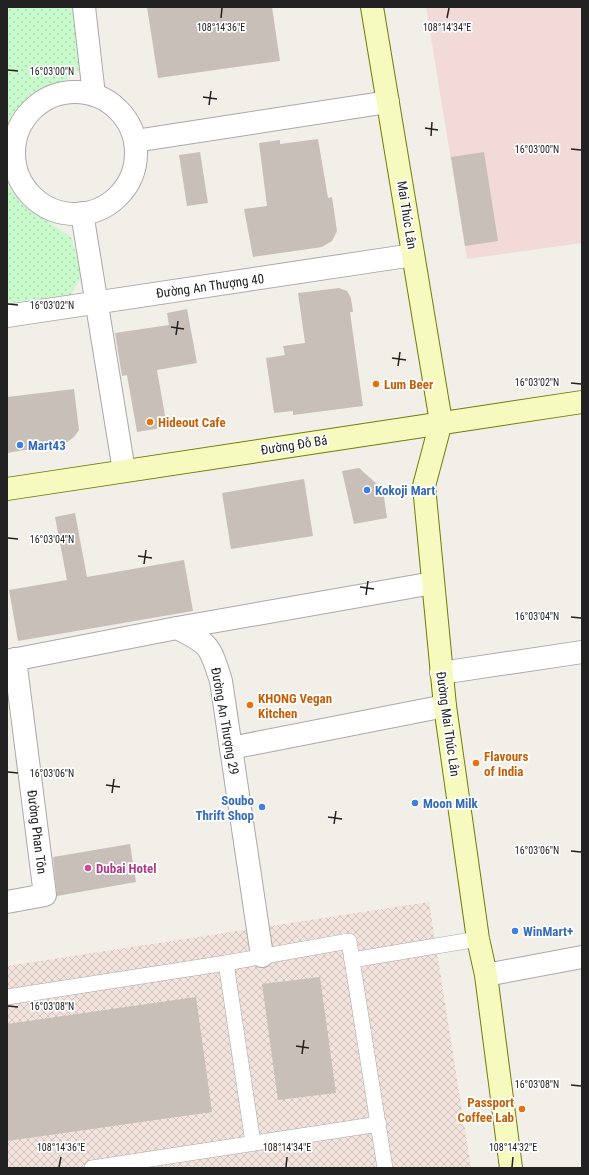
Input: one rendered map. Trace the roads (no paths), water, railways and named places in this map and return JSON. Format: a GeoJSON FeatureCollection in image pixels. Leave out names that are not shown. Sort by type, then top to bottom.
{"type":"FeatureCollection","features":[{"type":"Feature","properties":{"kind":"street"},"geometry":{"type":"LineString","coordinates":[[84,7],[94,95]]}},
{"type":"Feature","properties":{"kind":"street","name":"Mai Thúc Lân"},"geometry":{"type":"LineString","coordinates":[[372,7],[441,422]]}},
{"type":"Feature","properties":{"kind":"street"},"geometry":{"type":"LineString","coordinates":[[74,91],[94,95],[109,102],[121,112],[130,126],[135,141],[136,161],[130,180],[118,196],[102,208],[82,213],[63,213],[44,205],[28,193],[18,176],[14,157],[15,144],[16,137],[24,119],[37,104],[55,95],[74,91]]}},
{"type":"Feature","properties":{"kind":"street"},"geometry":{"type":"LineString","coordinates":[[135,141],[388,102]]}},
{"type":"Feature","properties":{"kind":"street"},"geometry":{"type":"LineString","coordinates":[[82,213],[124,471]]}},
{"type":"Feature","properties":{"kind":"street","name":"Đường An Thượng 40"},"geometry":{"type":"LineString","coordinates":[[7,316],[413,255]]}},
{"type":"Feature","properties":{"kind":"street","name":"Đường Đỗ Bá"},"geometry":{"type":"LineString","coordinates":[[7,489],[441,422],[582,402]]}},
{"type":"Feature","properties":{"kind":"street","name":"Đường Mai Thúc Lân"},"geometry":{"type":"LineString","coordinates":[[441,422],[424,486],[444,706],[478,939],[486,975],[511,1168]]}},
{"type":"Feature","properties":{"kind":"street"},"geometry":{"type":"LineString","coordinates":[[11,660],[177,628],[433,584]]}},
{"type":"Feature","properties":{"kind":"street","name":"Đường An Thượng 29"},"geometry":{"type":"LineString","coordinates":[[177,628],[199,639],[212,652],[221,681],[262,956]]}},
{"type":"Feature","properties":{"kind":"street"},"geometry":{"type":"LineString","coordinates":[[441,673],[582,652]]}},
{"type":"Feature","properties":{"kind":"street","name":"Đường Phan Tôn"},"geometry":{"type":"LineString","coordinates":[[7,902],[45,895],[11,660]]}},
{"type":"Feature","properties":{"kind":"street"},"geometry":{"type":"LineString","coordinates":[[231,748],[444,706]]}},
{"type":"Feature","properties":{"kind":"street"},"geometry":{"type":"LineString","coordinates":[[486,975],[582,958]]}},
{"type":"Feature","properties":{"kind":"lane"},"geometry":{"type":"LineString","coordinates":[[352,960],[478,939]]}},
{"type":"Feature","properties":{"kind":"lane"},"geometry":{"type":"LineString","coordinates":[[7,997],[226,963],[349,941],[385,1168]]}},
{"type":"Feature","properties":{"kind":"lane"},"geometry":{"type":"LineString","coordinates":[[226,963],[253,1143]]}},
{"type":"Feature","properties":{"kind":"lane"},"geometry":{"type":"LineString","coordinates":[[92,1168],[162,1162],[253,1143],[379,1124]]}},
{"type":"Feature","properties":{"kind":"place","name":"Lum Beer"},"geometry":{"type":"Point","coordinates":[376,384]}},
{"type":"Feature","properties":{"kind":"place","name":"Hideout Cafe"},"geometry":{"type":"Point","coordinates":[150,422]}},
{"type":"Feature","properties":{"kind":"place","name":"Mart43"},"geometry":{"type":"Point","coordinates":[20,445]}},
{"type":"Feature","properties":{"kind":"place","name":"Kokoji Mart"},"geometry":{"type":"Point","coordinates":[367,490]}},
{"type":"Feature","properties":{"kind":"place","name":"KHONG Vegan Kitchen"},"geometry":{"type":"Point","coordinates":[250,705]}},
{"type":"Feature","properties":{"kind":"place","name":"Flavours of India"},"geometry":{"type":"Point","coordinates":[476,763]}},
{"type":"Feature","properties":{"kind":"place","name":"Moon Milk"},"geometry":{"type":"Point","coordinates":[415,803]}},
{"type":"Feature","properties":{"kind":"place","name":"Soubo Thrift Shop"},"geometry":{"type":"Point","coordinates":[262,807]}},
{"type":"Feature","properties":{"kind":"place","name":"Dubai Hotel"},"geometry":{"type":"Point","coordinates":[88,868]}},
{"type":"Feature","properties":{"kind":"place","name":"WinMart+"},"geometry":{"type":"Point","coordinates":[515,931]}},
{"type":"Feature","properties":{"kind":"place","name":"Passport Coffee Lab"},"geometry":{"type":"Point","coordinates":[522,1109]}}]}
